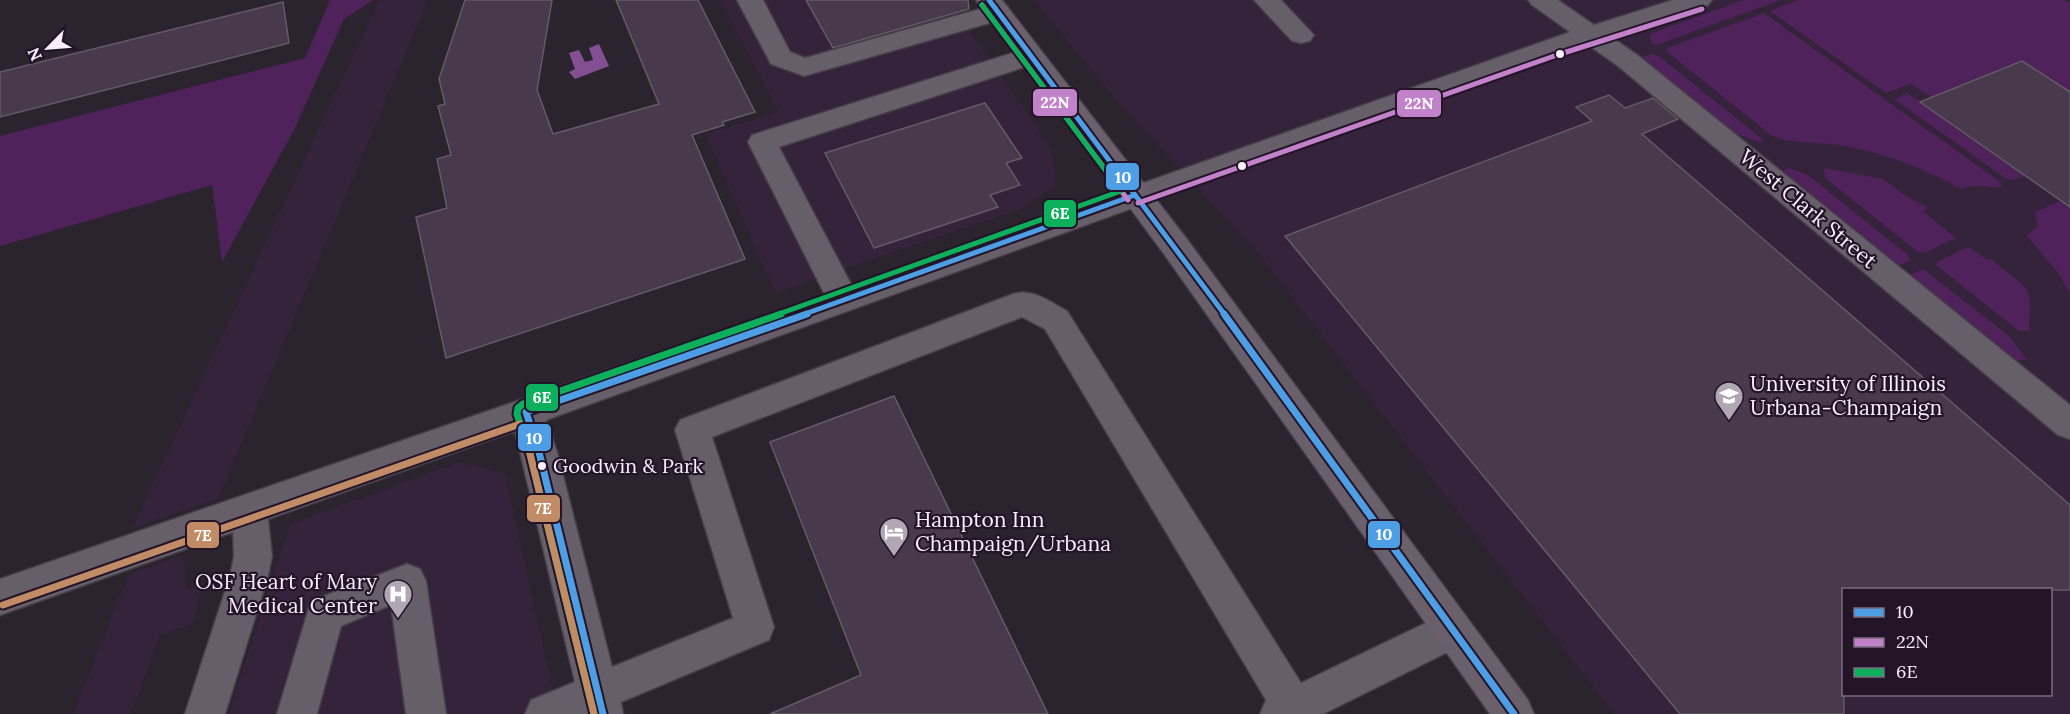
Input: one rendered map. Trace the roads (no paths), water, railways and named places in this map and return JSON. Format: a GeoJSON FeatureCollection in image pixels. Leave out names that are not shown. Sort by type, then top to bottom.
{"type":"FeatureCollection","features":[{"type":"Feature","properties":{"kind":"main road"},"geometry":{"type":"LineString","coordinates":[[994,6],[1182,256],[1514,714]]}},
{"type":"Feature","properties":{"kind":"street"},"geometry":{"type":"LineString","coordinates":[[750,0],[770,16],[780,58],[804,67],[994,6]]}},
{"type":"Feature","properties":{"kind":"street"},"geometry":{"type":"LineString","coordinates":[[1267,0],[1300,34]]}},
{"type":"Feature","properties":{"kind":"street","name":"West Clark Street"},"geometry":{"type":"LineString","coordinates":[[1541,0],[1627,60],[2070,425]]}},
{"type":"Feature","properties":{"kind":"street"},"geometry":{"type":"LineString","coordinates":[[0,597],[844,301],[1135,195],[1589,35],[1699,0]]}},
{"type":"Feature","properties":{"kind":"street"},"geometry":{"type":"LineString","coordinates":[[844,301],[762,142],[1030,56]]}},
{"type":"Feature","properties":{"kind":"street"},"geometry":{"type":"LineString","coordinates":[[545,714],[600,703],[755,627],[692,430],[1024,303],[1056,320],[1287,711],[1452,630]]}},
{"type":"Feature","properties":{"kind":"street"},"geometry":{"type":"LineString","coordinates":[[526,412],[600,703]]}},
{"type":"Feature","properties":{"kind":"street"},"geometry":{"type":"LineString","coordinates":[[206,714],[249,576],[253,556],[249,509]]}},
{"type":"Feature","properties":{"kind":"street"},"geometry":{"type":"LineString","coordinates":[[297,714],[325,614],[407,581],[426,714]]}},
{"type":"Feature","properties":{"kind":"place","name":"University of Illinois Urbana-Champaign"},"geometry":{"type":"Point","coordinates":[1729,422]}},
{"type":"Feature","properties":{"kind":"place","name":"Goodwin & Park"},"geometry":{"type":"Point","coordinates":[542,466]}},
{"type":"Feature","properties":{"kind":"place","name":"Hampton Inn Champaign/Urbana"},"geometry":{"type":"Point","coordinates":[894,558]}},
{"type":"Feature","properties":{"kind":"place","name":"OSF Heart of Mary Medical Center"},"geometry":{"type":"Point","coordinates":[398,620]}}]}
